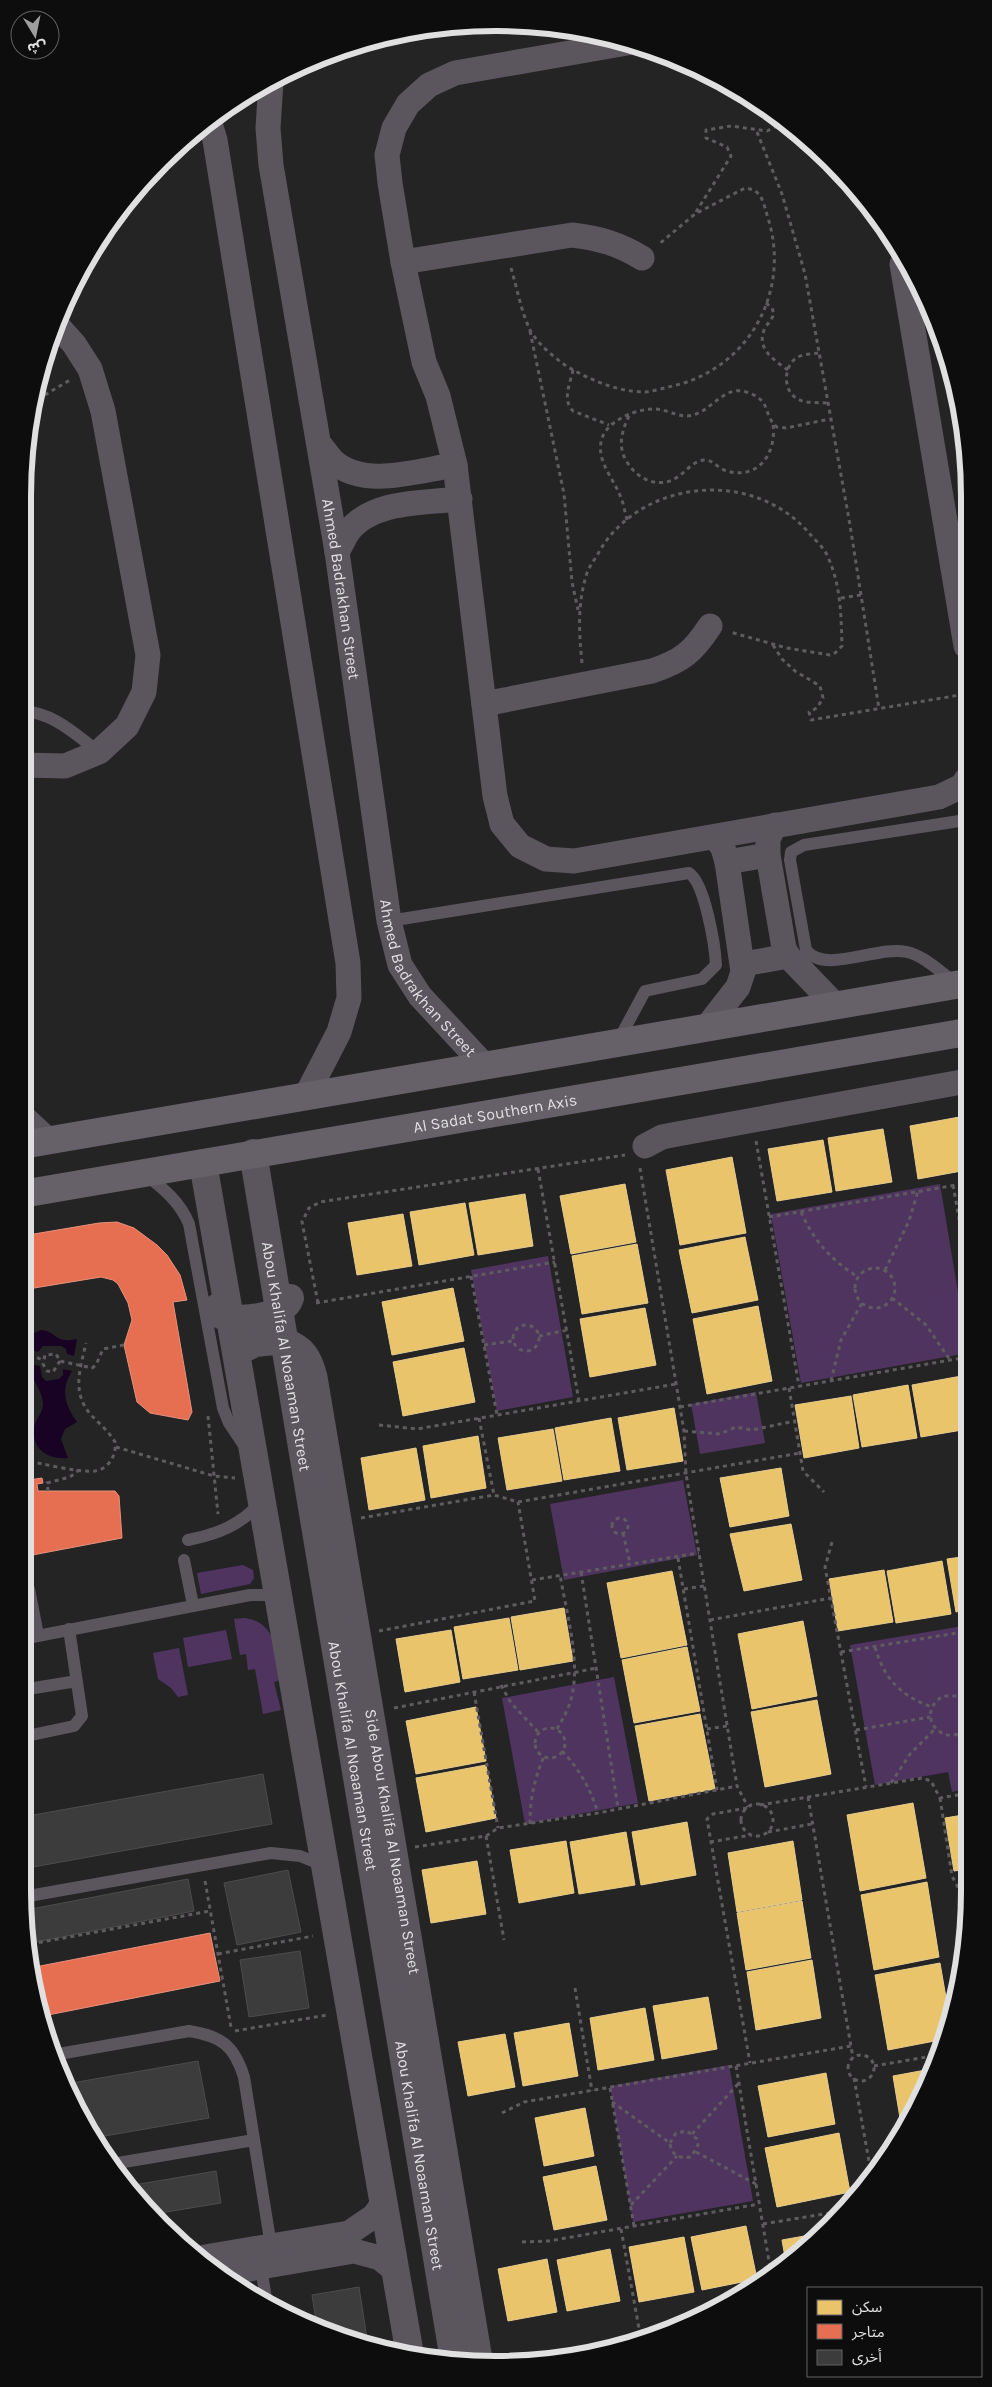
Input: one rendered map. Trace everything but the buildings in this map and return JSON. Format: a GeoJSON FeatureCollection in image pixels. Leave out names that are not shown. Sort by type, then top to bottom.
{"type":"FeatureCollection","features":[{"type":"Feature","properties":{"kind":"main road"},"geometry":{"type":"LineString","coordinates":[[31,1144],[961,984]]}},
{"type":"Feature","properties":{"kind":"main road","name":"Al Sadat Southern Axis"},"geometry":{"type":"LineString","coordinates":[[31,1192],[961,1033]]}},
{"type":"Feature","properties":{"kind":"street"},"geometry":{"type":"LineString","coordinates":[[611,46],[455,73],[429,85],[408,104],[394,128],[387,155],[403,262],[424,362],[438,396],[455,465],[497,805],[502,824],[520,846],[546,859],[574,861],[939,797],[961,786]]}},
{"type":"Feature","properties":{"kind":"street","name":"Ahmed Badrakhan Street"},"geometry":{"type":"LineString","coordinates":[[270,90],[268,128],[271,165],[337,552],[389,921],[400,965],[420,996],[485,1066]]}},
{"type":"Feature","properties":{"kind":"street"},"geometry":{"type":"LineString","coordinates":[[211,129],[348,963],[349,998],[339,1032],[306,1096]]}},
{"type":"Feature","properties":{"kind":"street"},"geometry":{"type":"LineString","coordinates":[[403,262],[572,235],[597,238],[621,245],[642,258]]}},
{"type":"Feature","properties":{"kind":"street"},"geometry":{"type":"LineString","coordinates":[[904,274],[961,616]]}},
{"type":"Feature","properties":{"kind":"street"},"geometry":{"type":"LineString","coordinates":[[31,765],[65,766],[100,752],[127,726],[144,692],[148,655],[103,411],[90,369],[74,344],[62,331]]}},
{"type":"Feature","properties":{"kind":"street"},"geometry":{"type":"LineString","coordinates":[[319,444],[335,462],[356,473],[380,476],[455,465]]}},
{"type":"Feature","properties":{"kind":"street"},"geometry":{"type":"LineString","coordinates":[[337,552],[348,531],[366,516],[385,508],[460,499]]}},
{"type":"Feature","properties":{"kind":"street"},"geometry":{"type":"LineString","coordinates":[[484,704],[652,671],[676,663],[696,647],[710,626]]}},
{"type":"Feature","properties":{"kind":"street"},"geometry":{"type":"LineString","coordinates":[[775,825],[768,840],[768,855],[784,948],[788,956],[836,1006]]}},
{"type":"Feature","properties":{"kind":"street"},"geometry":{"type":"LineString","coordinates":[[706,1028],[738,987],[744,964],[727,862],[723,848],[715,837]]}},
{"type":"Feature","properties":{"kind":"street"},"geometry":{"type":"LineString","coordinates":[[727,862],[768,855]]}},
{"type":"Feature","properties":{"kind":"street"},"geometry":{"type":"LineString","coordinates":[[744,964],[788,956]]}},
{"type":"Feature","properties":{"kind":"street"},"geometry":{"type":"LineString","coordinates":[[638,1155],[662,1137],[961,1082]]}},
{"type":"Feature","properties":{"kind":"street"},"geometry":{"type":"LineString","coordinates":[[31,1124],[49,1141]]}},
{"type":"Feature","properties":{"kind":"street","name":"Abou Khalifa Al Noaaman Street"},"geometry":{"type":"LineString","coordinates":[[260,1152],[279,1310],[453,2354]]}},
{"type":"Feature","properties":{"kind":"street"},"geometry":{"type":"LineString","coordinates":[[198,1164],[218,1307],[221,1315],[231,1318],[256,1318],[279,1310]]}},
{"type":"Feature","properties":{"kind":"street"},"geometry":{"type":"LineString","coordinates":[[231,1318],[409,2348]]}},
{"type":"Feature","properties":{"kind":"street"},"geometry":{"type":"LineString","coordinates":[[237,1352],[255,1343],[284,1340]]}},
{"type":"Feature","properties":{"kind":"street","name":"Side Abou Khalifa Al Noaaman Street"},"geometry":{"type":"LineString","coordinates":[[284,1340],[298,1345],[310,1360],[479,2355]]}},
{"type":"Feature","properties":{"kind":"street"},"geometry":{"type":"LineString","coordinates":[[353,2022],[398,2027]]}},
{"type":"Feature","properties":{"kind":"street"},"geometry":{"type":"LineString","coordinates":[[231,2272],[266,2257],[349,2233],[374,2216],[383,2203]]}},
{"type":"Feature","properties":{"kind":"street"},"geometry":{"type":"LineString","coordinates":[[210,2257],[266,2257],[354,2251],[380,2258],[396,2271]]}},
{"type":"Feature","properties":{"kind":"lane"},"geometry":{"type":"LineString","coordinates":[[31,713],[60,722],[100,752]]}},
{"type":"Feature","properties":{"kind":"lane"},"geometry":{"type":"LineString","coordinates":[[961,821],[804,845],[791,852],[790,860],[806,950],[812,958],[825,962],[891,951],[909,952],[961,983]]}},
{"type":"Feature","properties":{"kind":"lane"},"geometry":{"type":"LineString","coordinates":[[389,921],[689,872],[694,876],[702,891],[716,965],[702,979],[645,991],[616,1044]]}},
{"type":"Feature","properties":{"kind":"lane"},"geometry":{"type":"LineString","coordinates":[[144,1173],[173,1198],[184,1212],[189,1224],[223,1408],[259,1481],[242,1520],[220,1532],[188,1540]]}},
{"type":"Feature","properties":{"kind":"lane"},"geometry":{"type":"LineString","coordinates":[[184,1560],[193,1605]]}},
{"type":"Feature","properties":{"kind":"lane"},"geometry":{"type":"LineString","coordinates":[[31,1637],[193,1605],[260,1594],[278,1595]]}},
{"type":"Feature","properties":{"kind":"lane"},"geometry":{"type":"LineString","coordinates":[[31,1599],[38,1636]]}},
{"type":"Feature","properties":{"kind":"lane"},"geometry":{"type":"LineString","coordinates":[[31,1735],[67,1729],[79,1722],[82,1710],[69,1629]]}},
{"type":"Feature","properties":{"kind":"lane"},"geometry":{"type":"LineString","coordinates":[[31,1689],[77,1681]]}},
{"type":"Feature","properties":{"kind":"lane"},"geometry":{"type":"LineString","coordinates":[[31,1895],[271,1853],[300,1856],[326,1866]]}},
{"type":"Feature","properties":{"kind":"lane"},"geometry":{"type":"LineString","coordinates":[[61,2054],[189,2031],[210,2034],[228,2046],[239,2060],[244,2076],[254,2140],[266,2257],[267,2295]]}},
{"type":"Feature","properties":{"kind":"lane"},"geometry":{"type":"LineString","coordinates":[[119,2163],[254,2140]]}},
{"type":"Feature","properties":{"kind":"path"},"geometry":{"type":"LineString","coordinates":[[695,214],[731,156],[727,147],[706,138],[706,130],[731,126],[757,132],[767,131],[777,126]]}},
{"type":"Feature","properties":{"kind":"path"},"geometry":{"type":"LineString","coordinates":[[757,132],[782,194],[805,274],[879,709]]}},
{"type":"Feature","properties":{"kind":"path"},"geometry":{"type":"LineString","coordinates":[[530,330],[561,364],[601,385],[646,392],[690,383],[729,360],[758,325],[774,283],[774,237],[760,194],[754,189],[745,188],[695,214],[642,258]]}},
{"type":"Feature","properties":{"kind":"path"},"geometry":{"type":"LineString","coordinates":[[504,246],[530,330],[564,494],[572,582],[578,613],[583,684]]}},
{"type":"Feature","properties":{"kind":"path"},"geometry":{"type":"LineString","coordinates":[[766,303],[772,308],[774,314],[765,327],[762,337],[763,347],[769,355],[788,370]]}},
{"type":"Feature","properties":{"kind":"path"},"geometry":{"type":"LineString","coordinates":[[818,352],[798,357],[788,370],[786,377],[788,388],[796,398],[809,402],[827,402]]}},
{"type":"Feature","properties":{"kind":"path"},"geometry":{"type":"LineString","coordinates":[[42,397],[90,369]]}},
{"type":"Feature","properties":{"kind":"path"},"geometry":{"type":"LineString","coordinates":[[573,370],[567,401],[569,406],[574,411],[609,425]]}},
{"type":"Feature","properties":{"kind":"path"},"geometry":{"type":"LineString","coordinates":[[627,520],[621,498],[604,465],[600,451],[602,438],[609,425],[630,415],[654,409],[689,416],[698,414],[712,402],[729,393],[744,391],[758,396],[767,407],[773,424],[775,438],[771,452],[762,464],[750,471],[736,473],[722,470],[715,463],[706,460],[696,462],[677,478],[663,482],[648,482],[635,473],[625,460],[621,445],[622,429],[630,415]]}},
{"type":"Feature","properties":{"kind":"path"},"geometry":{"type":"LineString","coordinates":[[773,424],[782,428],[830,419]]}},
{"type":"Feature","properties":{"kind":"path"},"geometry":{"type":"LineString","coordinates":[[578,613],[587,572],[609,536],[641,509],[679,492],[722,489],[762,499],[798,520],[826,552],[841,598],[842,646],[835,654],[824,654],[772,645],[710,626]]}},
{"type":"Feature","properties":{"kind":"path"},"geometry":{"type":"LineString","coordinates":[[841,598],[860,595]]}},
{"type":"Feature","properties":{"kind":"path"},"geometry":{"type":"LineString","coordinates":[[772,645],[782,659],[795,671],[820,686],[823,698],[817,708],[809,712],[811,720],[961,695]]}},
{"type":"Feature","properties":{"kind":"path"},"geometry":{"type":"LineString","coordinates":[[752,1121],[799,1386]]}},
{"type":"Feature","properties":{"kind":"path"},"geometry":{"type":"LineString","coordinates":[[318,1303],[302,1222],[309,1208],[320,1202],[638,1155],[684,1431],[686,1474],[737,1786],[748,1807]]}},
{"type":"Feature","properties":{"kind":"path"},"geometry":{"type":"LineString","coordinates":[[538,1169],[579,1401]]}},
{"type":"Feature","properties":{"kind":"path"},"geometry":{"type":"LineString","coordinates":[[769,1217],[961,1184]]}},
{"type":"Feature","properties":{"kind":"path"},"geometry":{"type":"LineString","coordinates":[[953,1185],[961,1229]]}},
{"type":"Feature","properties":{"kind":"path"},"geometry":{"type":"LineString","coordinates":[[885,1270],[909,1220],[918,1191]]}},
{"type":"Feature","properties":{"kind":"path"},"geometry":{"type":"LineString","coordinates":[[801,1212],[811,1233],[823,1250],[839,1265],[858,1277]]}},
{"type":"Feature","properties":{"kind":"path"},"geometry":{"type":"LineString","coordinates":[[279,1310],[555,1262]]}},
{"type":"Feature","properties":{"kind":"path"},"geometry":{"type":"LineString","coordinates":[[875,1268],[885,1270],[894,1283],[895,1291],[892,1298],[886,1304],[878,1307],[870,1307],[862,1303],[856,1295],[855,1286],[858,1277],[865,1270],[875,1268]]}},
{"type":"Feature","properties":{"kind":"path"},"geometry":{"type":"LineString","coordinates":[[472,1276],[497,1415]]}},
{"type":"Feature","properties":{"kind":"path"},"geometry":{"type":"LineString","coordinates":[[892,1298],[926,1325],[950,1360]]}},
{"type":"Feature","properties":{"kind":"path"},"geometry":{"type":"LineString","coordinates":[[831,1381],[841,1340],[862,1303]]}},
{"type":"Feature","properties":{"kind":"path"},"geometry":{"type":"LineString","coordinates":[[524,1325],[530,1326],[539,1336],[534,1348],[528,1351],[516,1347],[513,1341],[513,1334],[524,1325]]}},
{"type":"Feature","properties":{"kind":"path"},"geometry":{"type":"LineString","coordinates":[[539,1336],[567,1330]]}},
{"type":"Feature","properties":{"kind":"path"},"geometry":{"type":"LineString","coordinates":[[484,1345],[513,1341]]}},
{"type":"Feature","properties":{"kind":"path"},"geometry":{"type":"LineString","coordinates":[[31,1461],[95,1471],[101,1469],[111,1460],[116,1447],[112,1437],[81,1402],[78,1389],[80,1367],[86,1343]]}},
{"type":"Feature","properties":{"kind":"path"},"geometry":{"type":"LineString","coordinates":[[60,1361],[55,1370],[50,1372],[45,1369],[43,1360],[46,1355],[53,1353],[56,1354],[60,1361],[80,1367],[94,1368],[103,1349],[124,1345]]}},
{"type":"Feature","properties":{"kind":"path"},"geometry":{"type":"LineString","coordinates":[[31,1355],[43,1360]]}},
{"type":"Feature","properties":{"kind":"path"},"geometry":{"type":"LineString","coordinates":[[680,1407],[961,1358]]}},
{"type":"Feature","properties":{"kind":"path"},"geometry":{"type":"LineString","coordinates":[[380,1425],[417,1429],[676,1384]]}},
{"type":"Feature","properties":{"kind":"path"},"geometry":{"type":"LineString","coordinates":[[789,1388],[804,1471],[824,1492]]}},
{"type":"Feature","properties":{"kind":"path"},"geometry":{"type":"LineString","coordinates":[[208,1408],[220,1532]]}},
{"type":"Feature","properties":{"kind":"path"},"geometry":{"type":"LineString","coordinates":[[479,1418],[494,1495]]}},
{"type":"Feature","properties":{"kind":"path"},"geometry":{"type":"LineString","coordinates":[[684,1431],[720,1434],[736,1427],[752,1430],[795,1421]]}},
{"type":"Feature","properties":{"kind":"path"},"geometry":{"type":"LineString","coordinates":[[116,1447],[214,1476],[259,1481]]}},
{"type":"Feature","properties":{"kind":"path"},"geometry":{"type":"LineString","coordinates":[[339,1522],[494,1495],[518,1502],[800,1453]]}},
{"type":"Feature","properties":{"kind":"path"},"geometry":{"type":"LineString","coordinates":[[48,1491],[47,1483],[70,1477],[79,1469]]}},
{"type":"Feature","properties":{"kind":"path"},"geometry":{"type":"LineString","coordinates":[[358,1635],[535,1601],[518,1502]]}},
{"type":"Feature","properties":{"kind":"path"},"geometry":{"type":"LineString","coordinates":[[624,1533],[619,1534],[613,1529],[614,1520],[618,1518],[626,1519],[628,1523],[627,1531],[624,1533],[630,1563]]}},
{"type":"Feature","properties":{"kind":"path"},"geometry":{"type":"LineString","coordinates":[[832,1542],[825,1567],[866,1787]]}},
{"type":"Feature","properties":{"kind":"path"},"geometry":{"type":"LineString","coordinates":[[532,1580],[630,1563],[678,1558],[699,1553]]}},
{"type":"Feature","properties":{"kind":"path"},"geometry":{"type":"LineString","coordinates":[[678,1558],[718,1790]]}},
{"type":"Feature","properties":{"kind":"path"},"geometry":{"type":"LineString","coordinates":[[582,1572],[618,1808]]}},
{"type":"Feature","properties":{"kind":"path"},"geometry":{"type":"LineString","coordinates":[[557,1729],[567,1712],[573,1692],[575,1672],[560,1576]]}},
{"type":"Feature","properties":{"kind":"path"},"geometry":{"type":"LineString","coordinates":[[684,1589],[704,1586]]}},
{"type":"Feature","properties":{"kind":"path"},"geometry":{"type":"LineString","coordinates":[[710,1620],[831,1598]]}},
{"type":"Feature","properties":{"kind":"path"},"geometry":{"type":"LineString","coordinates":[[841,1652],[961,1632]]}},
{"type":"Feature","properties":{"kind":"path"},"geometry":{"type":"LineString","coordinates":[[875,1647],[880,1664],[900,1692],[915,1701],[932,1707]]}},
{"type":"Feature","properties":{"kind":"path"},"geometry":{"type":"LineString","coordinates":[[371,1712],[501,1685],[597,1668]]}},
{"type":"Feature","properties":{"kind":"path"},"geometry":{"type":"LineString","coordinates":[[501,1685],[511,1703],[539,1732]]}},
{"type":"Feature","properties":{"kind":"path"},"geometry":{"type":"LineString","coordinates":[[474,1692],[498,1828]]}},
{"type":"Feature","properties":{"kind":"path"},"geometry":{"type":"LineString","coordinates":[[959,1696],[943,1696],[932,1707],[930,1717],[935,1729],[949,1736],[961,1732]]}},
{"type":"Feature","properties":{"kind":"path"},"geometry":{"type":"LineString","coordinates":[[856,1730],[930,1717]]}},
{"type":"Feature","properties":{"kind":"path"},"geometry":{"type":"LineString","coordinates":[[707,1729],[727,1726]]}},
{"type":"Feature","properties":{"kind":"path"},"geometry":{"type":"LineString","coordinates":[[551,1728],[557,1729],[564,1739],[562,1751],[551,1758],[544,1756],[535,1746],[539,1732],[551,1728]]}},
{"type":"Feature","properties":{"kind":"path"},"geometry":{"type":"LineString","coordinates":[[891,1783],[910,1754],[935,1729]]}},
{"type":"Feature","properties":{"kind":"path"},"geometry":{"type":"LineString","coordinates":[[562,1751],[578,1768],[590,1789],[598,1813]]}},
{"type":"Feature","properties":{"kind":"path"},"geometry":{"type":"LineString","coordinates":[[530,1824],[530,1801],[535,1778],[544,1756]]}},
{"type":"Feature","properties":{"kind":"path"},"geometry":{"type":"LineString","coordinates":[[750,2063],[710,1842],[707,1819],[709,1816],[748,1807],[922,1778],[931,1781],[940,1798],[952,1876],[961,1893]]}},
{"type":"Feature","properties":{"kind":"path"},"geometry":{"type":"LineString","coordinates":[[395,1851],[486,1836],[498,1828],[598,1813],[737,1786]]}},
{"type":"Feature","properties":{"kind":"path"},"geometry":{"type":"LineString","coordinates":[[940,1798],[961,1794]]}},
{"type":"Feature","properties":{"kind":"path"},"geometry":{"type":"LineString","coordinates":[[808,1797],[853,2058],[849,2071],[854,2078],[870,2167]]}},
{"type":"Feature","properties":{"kind":"path"},"geometry":{"type":"LineString","coordinates":[[760,1805],[769,1810],[773,1819],[767,1832]]}},
{"type":"Feature","properties":{"kind":"path"},"geometry":{"type":"LineString","coordinates":[[748,1807],[742,1815],[742,1825],[751,1834]]}},
{"type":"Feature","properties":{"kind":"path"},"geometry":{"type":"LineString","coordinates":[[710,1842],[751,1834],[760,1836],[767,1832],[812,1824]]}},
{"type":"Feature","properties":{"kind":"path"},"geometry":{"type":"LineString","coordinates":[[486,1836],[504,1940]]}},
{"type":"Feature","properties":{"kind":"path"},"geometry":{"type":"LineString","coordinates":[[202,1866],[232,2031],[353,2022]]}},
{"type":"Feature","properties":{"kind":"path"},"geometry":{"type":"LineString","coordinates":[[34,1943],[210,1912]]}},
{"type":"Feature","properties":{"kind":"path"},"geometry":{"type":"LineString","coordinates":[[218,1954],[337,1932]]}},
{"type":"Feature","properties":{"kind":"path"},"geometry":{"type":"LineString","coordinates":[[575,1988],[592,2091]]}},
{"type":"Feature","properties":{"kind":"path"},"geometry":{"type":"LineString","coordinates":[[502,2113],[524,2102],[850,2046]]}},
{"type":"Feature","properties":{"kind":"path"},"geometry":{"type":"LineString","coordinates":[[853,2058],[866,2056],[874,2066]]}},
{"type":"Feature","properties":{"kind":"path"},"geometry":{"type":"LineString","coordinates":[[874,2066],[930,2056]]}},
{"type":"Feature","properties":{"kind":"path"},"geometry":{"type":"LineString","coordinates":[[736,2066],[770,2266]]}},
{"type":"Feature","properties":{"kind":"path"},"geometry":{"type":"LineString","coordinates":[[854,2078],[863,2080],[868,2078],[872,2075],[874,2066]]}},
{"type":"Feature","properties":{"kind":"path"},"geometry":{"type":"LineString","coordinates":[[692,2134],[739,2083]]}},
{"type":"Feature","properties":{"kind":"path"},"geometry":{"type":"LineString","coordinates":[[610,2088],[634,2226]]}},
{"type":"Feature","properties":{"kind":"path"},"geometry":{"type":"LineString","coordinates":[[612,2102],[670,2143]]}},
{"type":"Feature","properties":{"kind":"path"},"geometry":{"type":"LineString","coordinates":[[682,2131],[692,2134],[697,2139],[696,2152],[691,2157],[677,2156],[673,2153],[670,2143],[672,2137],[682,2131]]}},
{"type":"Feature","properties":{"kind":"path"},"geometry":{"type":"LineString","coordinates":[[696,2152],[756,2184]]}},
{"type":"Feature","properties":{"kind":"path"},"geometry":{"type":"LineString","coordinates":[[630,2205],[677,2156]]}},
{"type":"Feature","properties":{"kind":"path"},"geometry":{"type":"LineString","coordinates":[[522,2242],[548,2241],[759,2204]]}},
{"type":"Feature","properties":{"kind":"path"},"geometry":{"type":"LineString","coordinates":[[763,2224],[831,2213]]}},
{"type":"Feature","properties":{"kind":"path"},"geometry":{"type":"LineString","coordinates":[[620,2229],[640,2333]]}},
{"type":"Feature","properties":{"kind":"shaded area"},"geometry":{"type":"Polygon","coordinates":[[[940,1184],[961,1311],[961,1354],[801,1383],[771,1214],[940,1184]]]}},
{"type":"Feature","properties":{"kind":"shaded area"},"geometry":{"type":"Polygon","coordinates":[[[548,1256],[573,1397],[497,1411],[471,1270],[548,1256]]]}},
{"type":"Feature","properties":{"kind":"shaded area"},"geometry":{"type":"Polygon","coordinates":[[[41,1330],[64,1340],[77,1339],[74,1356],[67,1354],[66,1349],[61,1346],[43,1346],[38,1352],[31,1349],[31,1337],[34,1333],[41,1330]]]}},
{"type":"Feature","properties":{"kind":"shaded area"},"geometry":{"type":"Polygon","coordinates":[[[31,1364],[40,1366],[42,1377],[46,1381],[59,1379],[63,1375],[63,1369],[72,1371],[65,1391],[69,1410],[77,1422],[65,1429],[61,1439],[68,1458],[54,1457],[42,1452],[35,1441],[34,1427],[43,1402],[31,1375],[31,1364]]]}},
{"type":"Feature","properties":{"kind":"shaded area"},"geometry":{"type":"Polygon","coordinates":[[[756,1392],[765,1443],[700,1454],[691,1404],[756,1392]]]}},
{"type":"Feature","properties":{"kind":"shaded area"},"geometry":{"type":"Polygon","coordinates":[[[683,1480],[697,1555],[564,1580],[550,1504],[683,1480]]]}},
{"type":"Feature","properties":{"kind":"shaded area"},"geometry":{"type":"Polygon","coordinates":[[[243,1565],[253,1570],[254,1578],[250,1584],[201,1594],[197,1573],[243,1565]]]}},
{"type":"Feature","properties":{"kind":"shaded area"},"geometry":{"type":"Polygon","coordinates":[[[244,1618],[255,1621],[263,1626],[273,1640],[281,1680],[274,1682],[281,1710],[263,1714],[255,1669],[248,1670],[246,1654],[240,1655],[234,1619],[244,1618]]]}},
{"type":"Feature","properties":{"kind":"shaded area"},"geometry":{"type":"Polygon","coordinates":[[[961,1626],[961,1790],[952,1792],[948,1772],[875,1785],[850,1645],[961,1626]]]}},
{"type":"Feature","properties":{"kind":"shaded area"},"geometry":{"type":"Polygon","coordinates":[[[226,1630],[232,1659],[188,1667],[183,1638],[226,1630]]]}},
{"type":"Feature","properties":{"kind":"shaded area"},"geometry":{"type":"Polygon","coordinates":[[[179,1648],[188,1695],[178,1697],[171,1688],[158,1679],[153,1653],[179,1648]]]}},
{"type":"Feature","properties":{"kind":"shaded area"},"geometry":{"type":"Polygon","coordinates":[[[614,1677],[638,1803],[525,1824],[502,1698],[614,1677]]]}},
{"type":"Feature","properties":{"kind":"shaded area"},"geometry":{"type":"Polygon","coordinates":[[[729,2065],[753,2201],[633,2222],[610,2086],[729,2065]]]}}]}
